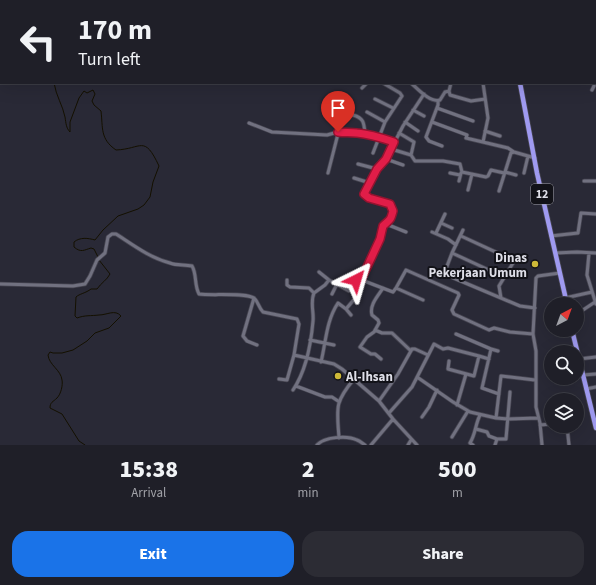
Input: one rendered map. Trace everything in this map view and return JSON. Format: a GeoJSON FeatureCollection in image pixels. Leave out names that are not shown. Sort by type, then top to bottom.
{"type":"FeatureCollection","features":[{"type":"Feature","properties":{"kind":"highway","name":"12"},"geometry":{"type":"LineString","coordinates":[[520,84],[534,158],[565,297]]}},
{"type":"Feature","properties":{"kind":"highway"},"geometry":{"type":"LineString","coordinates":[[584,380],[593,407],[596,428]]}},
{"type":"Feature","properties":{"kind":"street"},"geometry":{"type":"LineString","coordinates":[[362,88],[366,84]]}},
{"type":"Feature","properties":{"kind":"street"},"geometry":{"type":"LineString","coordinates":[[373,153],[385,122],[401,97],[401,94],[385,84]]}},
{"type":"Feature","properties":{"kind":"street"},"geometry":{"type":"LineString","coordinates":[[412,84],[432,100],[438,101]]}},
{"type":"Feature","properties":{"kind":"street"},"geometry":{"type":"LineString","coordinates":[[450,84],[450,95],[467,101],[485,99]]}},
{"type":"Feature","properties":{"kind":"street"},"geometry":{"type":"LineString","coordinates":[[482,142],[488,118],[483,84]]}},
{"type":"Feature","properties":{"kind":"street"},"geometry":{"type":"LineString","coordinates":[[592,90],[594,84]]}},
{"type":"Feature","properties":{"kind":"street"},"geometry":{"type":"LineString","coordinates":[[442,146],[426,138],[437,108],[438,101],[445,92],[449,91]]}},
{"type":"Feature","properties":{"kind":"street"},"geometry":{"type":"LineString","coordinates":[[361,280],[380,239],[383,226],[390,222],[393,211],[387,203],[366,196],[365,193],[377,169],[386,159],[405,122],[424,94]]}},
{"type":"Feature","properties":{"kind":"street"},"geometry":{"type":"LineString","coordinates":[[375,99],[393,108]]}},
{"type":"Feature","properties":{"kind":"street"},"geometry":{"type":"LineString","coordinates":[[348,106],[353,115],[359,116],[362,119],[365,134]]}},
{"type":"Feature","properties":{"kind":"street"},"geometry":{"type":"LineString","coordinates":[[437,108],[473,121]]}},
{"type":"Feature","properties":{"kind":"street"},"geometry":{"type":"LineString","coordinates":[[413,110],[424,116]]}},
{"type":"Feature","properties":{"kind":"street"},"geometry":{"type":"LineString","coordinates":[[367,112],[385,122]]}},
{"type":"Feature","properties":{"kind":"street"},"geometry":{"type":"LineString","coordinates":[[405,122],[418,131]]}},
{"type":"Feature","properties":{"kind":"street"},"geometry":{"type":"LineString","coordinates":[[432,122],[467,136],[466,138],[508,148],[514,152],[534,158]]}},
{"type":"Feature","properties":{"kind":"street"},"geometry":{"type":"LineString","coordinates":[[249,123],[272,132],[326,135],[338,132],[365,134],[394,142]]}},
{"type":"Feature","properties":{"kind":"street"},"geometry":{"type":"LineString","coordinates":[[328,173],[340,126]]}},
{"type":"Feature","properties":{"kind":"street"},"geometry":{"type":"LineString","coordinates":[[485,131],[500,136]]}},
{"type":"Feature","properties":{"kind":"street"},"geometry":{"type":"LineString","coordinates":[[399,133],[414,142],[411,155]]}},
{"type":"Feature","properties":{"kind":"street"},"geometry":{"type":"LineString","coordinates":[[391,148],[411,155],[415,161],[443,161],[460,164],[461,173],[459,181]]}},
{"type":"Feature","properties":{"kind":"street"},"geometry":{"type":"LineString","coordinates":[[499,191],[510,153],[514,152]]}},
{"type":"Feature","properties":{"kind":"street"},"geometry":{"type":"LineString","coordinates":[[524,173],[528,156]]}},
{"type":"Feature","properties":{"kind":"street"},"geometry":{"type":"LineString","coordinates":[[386,159],[404,165]]}},
{"type":"Feature","properties":{"kind":"street"},"geometry":{"type":"LineString","coordinates":[[358,164],[377,169]]}},
{"type":"Feature","properties":{"kind":"street"},"geometry":{"type":"LineString","coordinates":[[450,173],[487,176],[492,170],[505,172],[516,176]]}},
{"type":"Feature","properties":{"kind":"street"},"geometry":{"type":"LineString","coordinates":[[468,190],[472,174]]}},
{"type":"Feature","properties":{"kind":"street"},"geometry":{"type":"LineString","coordinates":[[354,178],[370,183]]}},
{"type":"Feature","properties":{"kind":"street"},"geometry":{"type":"LineString","coordinates":[[584,181],[596,181]]}},
{"type":"Feature","properties":{"kind":"street"},"geometry":{"type":"LineString","coordinates":[[551,236],[578,233],[581,213],[596,214]]}},
{"type":"Feature","properties":{"kind":"street"},"geometry":{"type":"LineString","coordinates":[[446,214],[434,233],[456,245]]}},
{"type":"Feature","properties":{"kind":"street"},"geometry":{"type":"LineString","coordinates":[[441,222],[452,228]]}},
{"type":"Feature","properties":{"kind":"street"},"geometry":{"type":"LineString","coordinates":[[386,224],[406,232]]}},
{"type":"Feature","properties":{"kind":"street"},"geometry":{"type":"LineString","coordinates":[[463,230],[444,272],[445,275],[520,306],[535,308]]}},
{"type":"Feature","properties":{"kind":"street"},"geometry":{"type":"LineString","coordinates":[[0,284],[81,286],[88,280],[97,260],[104,254],[108,237],[114,234],[150,255],[164,261],[177,265],[192,266],[194,269],[198,291],[201,294],[243,295],[254,298],[263,312],[298,320],[299,324],[294,355],[287,380],[279,379]]}},
{"type":"Feature","properties":{"kind":"street"},"geometry":{"type":"LineString","coordinates":[[461,236],[513,260],[513,263],[498,288],[501,298]]}},
{"type":"Feature","properties":{"kind":"street"},"geometry":{"type":"LineString","coordinates":[[452,253],[504,277]]}},
{"type":"Feature","properties":{"kind":"street"},"geometry":{"type":"LineString","coordinates":[[555,253],[596,253]]}},
{"type":"Feature","properties":{"kind":"street"},"geometry":{"type":"LineString","coordinates":[[584,310],[596,302],[587,275],[589,253]]}},
{"type":"Feature","properties":{"kind":"street"},"geometry":{"type":"LineString","coordinates":[[319,272],[329,280],[349,291],[356,280],[361,280],[393,292],[406,270],[458,293],[459,295],[452,310],[454,314],[489,330],[494,328],[510,332],[533,334]]}},
{"type":"Feature","properties":{"kind":"street"},"geometry":{"type":"LineString","coordinates":[[542,445],[536,407],[536,351],[533,334],[537,277],[560,273]]}},
{"type":"Feature","properties":{"kind":"street"},"geometry":{"type":"LineString","coordinates":[[287,280],[287,285],[290,287],[309,288],[314,293]]}},
{"type":"Feature","properties":{"kind":"street"},"geometry":{"type":"LineString","coordinates":[[293,390],[301,377],[307,358],[313,321],[312,298],[314,293],[329,280]]}},
{"type":"Feature","properties":{"kind":"street"},"geometry":{"type":"LineString","coordinates":[[332,294],[336,284]]}},
{"type":"Feature","properties":{"kind":"street"},"geometry":{"type":"LineString","coordinates":[[381,359],[375,354],[371,354],[360,348],[367,337],[375,330],[379,322],[372,315],[371,308],[384,288]]}},
{"type":"Feature","properties":{"kind":"street"},"geometry":{"type":"LineString","coordinates":[[396,288],[423,300]]}},
{"type":"Feature","properties":{"kind":"street"},"geometry":{"type":"LineString","coordinates":[[570,297],[592,292]]}},
{"type":"Feature","properties":{"kind":"street"},"geometry":{"type":"LineString","coordinates":[[346,309],[357,296]]}},
{"type":"Feature","properties":{"kind":"street"},"geometry":{"type":"LineString","coordinates":[[254,298],[244,336],[247,341],[257,345]]}},
{"type":"Feature","properties":{"kind":"street"},"geometry":{"type":"LineString","coordinates":[[321,362],[326,343],[327,327],[338,303],[351,315]]}},
{"type":"Feature","properties":{"kind":"street"},"geometry":{"type":"LineString","coordinates":[[375,330],[384,333],[392,333],[411,351]]}},
{"type":"Feature","properties":{"kind":"street"},"geometry":{"type":"LineString","coordinates":[[456,334],[498,351]]}},
{"type":"Feature","properties":{"kind":"street"},"geometry":{"type":"LineString","coordinates":[[310,340],[334,345]]}},
{"type":"Feature","properties":{"kind":"street"},"geometry":{"type":"LineString","coordinates":[[389,413],[406,395],[434,344],[443,349],[448,348],[489,359]]}},
{"type":"Feature","properties":{"kind":"street"},"geometry":{"type":"LineString","coordinates":[[379,401],[413,349],[428,355]]}},
{"type":"Feature","properties":{"kind":"street"},"geometry":{"type":"LineString","coordinates":[[491,349],[482,388],[483,390],[499,394]]}},
{"type":"Feature","properties":{"kind":"street"},"geometry":{"type":"LineString","coordinates":[[294,355],[337,366],[379,401],[393,420],[417,445]]}},
{"type":"Feature","properties":{"kind":"street"},"geometry":{"type":"LineString","coordinates":[[449,361],[448,369],[474,376],[478,356]]}},
{"type":"Feature","properties":{"kind":"street"},"geometry":{"type":"LineString","coordinates":[[584,358],[596,357]]}},
{"type":"Feature","properties":{"kind":"street"},"geometry":{"type":"LineString","coordinates":[[457,405],[466,374]]}},
{"type":"Feature","properties":{"kind":"street"},"geometry":{"type":"LineString","coordinates":[[584,375],[596,374]]}},
{"type":"Feature","properties":{"kind":"street"},"geometry":{"type":"LineString","coordinates":[[496,418],[502,375],[535,380]]}},
{"type":"Feature","properties":{"kind":"street"},"geometry":{"type":"LineString","coordinates":[[417,377],[468,411],[496,418],[538,418]]}},
{"type":"Feature","properties":{"kind":"street"},"geometry":{"type":"LineString","coordinates":[[339,438],[338,401],[344,390],[354,379]]}},
{"type":"Feature","properties":{"kind":"street"},"geometry":{"type":"LineString","coordinates":[[296,386],[325,397],[332,396],[338,401]]}},
{"type":"Feature","properties":{"kind":"street"},"geometry":{"type":"LineString","coordinates":[[586,389],[596,387]]}},
{"type":"Feature","properties":{"kind":"street"},"geometry":{"type":"LineString","coordinates":[[422,417],[431,404],[437,390]]}},
{"type":"Feature","properties":{"kind":"street"},"geometry":{"type":"LineString","coordinates":[[476,429],[487,432],[489,436],[497,439],[506,439],[510,392]]}},
{"type":"Feature","properties":{"kind":"street"},"geometry":{"type":"LineString","coordinates":[[452,437],[468,411]]}},
{"type":"Feature","properties":{"kind":"street"},"geometry":{"type":"LineString","coordinates":[[471,444],[475,434],[475,425],[480,415]]}},
{"type":"Feature","properties":{"kind":"street"},"geometry":{"type":"LineString","coordinates":[[372,445],[393,420]]}},
{"type":"Feature","properties":{"kind":"street"},"geometry":{"type":"LineString","coordinates":[[540,425],[544,425]]}},
{"type":"Feature","properties":{"kind":"street"},"geometry":{"type":"LineString","coordinates":[[568,433],[569,445]]}},
{"type":"Feature","properties":{"kind":"street"},"geometry":{"type":"LineString","coordinates":[[317,445],[324,440],[339,438],[355,439],[365,445]]}},
{"type":"Feature","properties":{"kind":"street"},"geometry":{"type":"LineString","coordinates":[[495,445],[497,439]]}},
{"type":"Feature","properties":{"kind":"street"},"geometry":{"type":"LineString","coordinates":[[408,445],[411,440]]}},
{"type":"Feature","properties":{"kind":"waterway"},"geometry":{"type":"LineString","coordinates":[[54,84],[67,127],[70,132],[70,122],[79,98],[84,91],[87,93],[93,90],[95,94],[92,101],[101,111],[102,128],[107,142],[116,150],[137,146],[146,147],[150,150],[159,166],[153,182],[150,197],[144,205],[138,209],[118,216],[95,240],[84,238],[74,242],[74,247],[79,250],[94,249],[98,257]]}},
{"type":"Feature","properties":{"kind":"waterway"},"geometry":{"type":"LineString","coordinates":[[85,445],[79,441],[62,414],[50,408],[51,403],[60,394],[62,382],[60,373],[50,362],[48,355],[50,352],[62,353],[73,350],[87,341],[95,333],[109,328],[121,316],[116,313],[77,318],[75,316],[76,297],[91,289],[97,289],[110,274],[99,260]]}},
{"type":"Feature","properties":{"kind":"place","name":"Dinas Pekerjaan Umum"},"geometry":{"type":"Point","coordinates":[535,264]}},
{"type":"Feature","properties":{"kind":"place","name":"Al-Ihsan"},"geometry":{"type":"Point","coordinates":[338,376]}},
{"type":"Feature","properties":{"kind":"route"},"geometry":{"type":"LineString","coordinates":[[338,132],[345,134],[356,132],[370,134],[394,142],[386,159],[377,169],[364,194],[369,198],[390,204],[393,211],[390,222],[384,224],[383,226],[380,239],[361,280],[356,280]]}}]}
